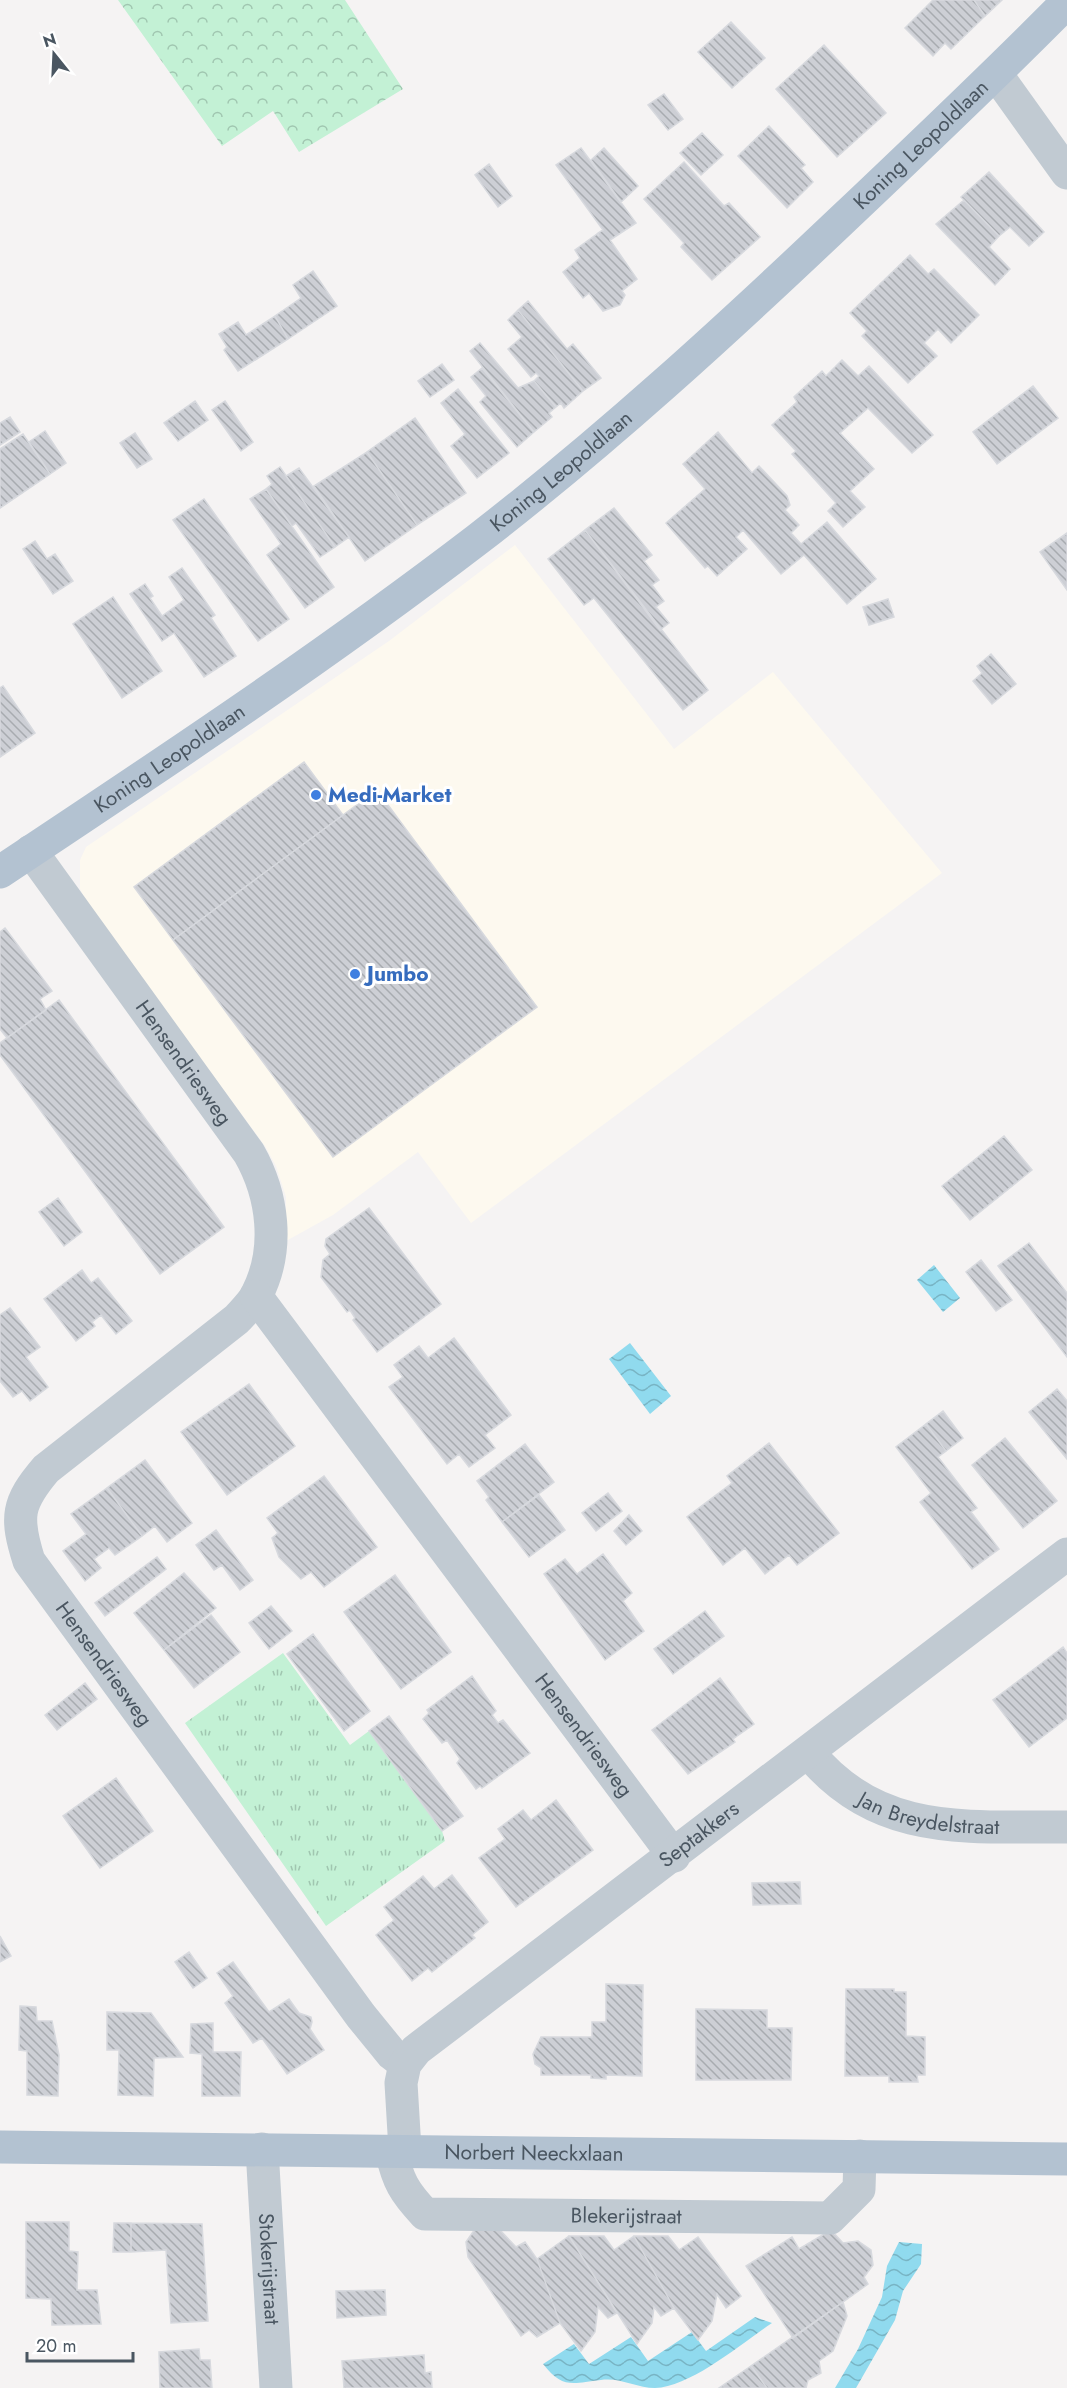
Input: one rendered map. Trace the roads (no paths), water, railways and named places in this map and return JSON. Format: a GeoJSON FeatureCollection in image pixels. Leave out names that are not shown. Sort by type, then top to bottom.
{"type":"FeatureCollection","features":[{"type":"Feature","properties":{"kind":"main road","name":"Koning Leopoldlaan"},"geometry":{"type":"LineString","coordinates":[[0,872],[344,637],[504,517],[606,435],[720,336],[996,74],[1067,2]]}},
{"type":"Feature","properties":{"kind":"main road","name":"Norbert Neeckxlaan"},"geometry":{"type":"LineString","coordinates":[[0,2147],[1067,2159]]}},
{"type":"Feature","properties":{"kind":"street"},"geometry":{"type":"LineString","coordinates":[[996,74],[1067,173]]}},
{"type":"Feature","properties":{"kind":"street","name":"Hensendriesweg"},"geometry":{"type":"LineString","coordinates":[[31,851],[249,1153],[261,1175],[269,1200],[271,1225],[265,1275],[256,1296],[237,1319],[46,1469],[22,1501],[22,1539],[29,1561],[347,1997],[392,2055],[405,2064]]}},
{"type":"Feature","properties":{"kind":"street","name":"Hensendriesweg"},"geometry":{"type":"LineString","coordinates":[[256,1296],[674,1856]]}},
{"type":"Feature","properties":{"kind":"street","name":"Septakkers"},"geometry":{"type":"LineString","coordinates":[[405,2064],[434,2037],[1067,1554]]}},
{"type":"Feature","properties":{"kind":"street","name":"Jan Breydelstraat"},"geometry":{"type":"LineString","coordinates":[[809,1753],[832,1778],[856,1797],[906,1818],[961,1826],[1067,1827]]}},
{"type":"Feature","properties":{"kind":"street"},"geometry":{"type":"LineString","coordinates":[[398,2151],[401,2083],[405,2064]]}},
{"type":"Feature","properties":{"kind":"street","name":"Stokerijstraat"},"geometry":{"type":"LineString","coordinates":[[262,2149],[276,2388]]}},
{"type":"Feature","properties":{"kind":"street","name":"Blekerijstraat"},"geometry":{"type":"LineString","coordinates":[[398,2151],[398,2178],[406,2194],[425,2214],[830,2218],[858,2189],[861,2156]]}},
{"type":"Feature","properties":{"kind":"water"},"geometry":{"type":"Polygon","coordinates":[[[934,1265],[960,1298],[943,1312],[917,1280],[934,1265]]]}},
{"type":"Feature","properties":{"kind":"water"},"geometry":{"type":"Polygon","coordinates":[[[630,1343],[671,1396],[650,1414],[609,1359],[630,1343]]]}},
{"type":"Feature","properties":{"kind":"water"},"geometry":{"type":"Polygon","coordinates":[[[899,2242],[922,2244],[921,2264],[903,2291],[895,2320],[856,2388],[835,2388],[858,2349],[882,2297],[887,2266],[899,2242]]]}},
{"type":"Feature","properties":{"kind":"water"},"geometry":{"type":"Polygon","coordinates":[[[755,2317],[772,2323],[716,2363],[669,2386],[648,2388],[608,2379],[582,2383],[562,2381],[543,2364],[574,2344],[589,2364],[631,2337],[648,2361],[692,2332],[706,2351],[755,2317]]]}},
{"type":"Feature","properties":{"kind":"place","name":"Medi-Market"},"geometry":{"type":"Point","coordinates":[316,795]}},
{"type":"Feature","properties":{"kind":"place","name":"Jumbo"},"geometry":{"type":"Point","coordinates":[355,974]}}]}
